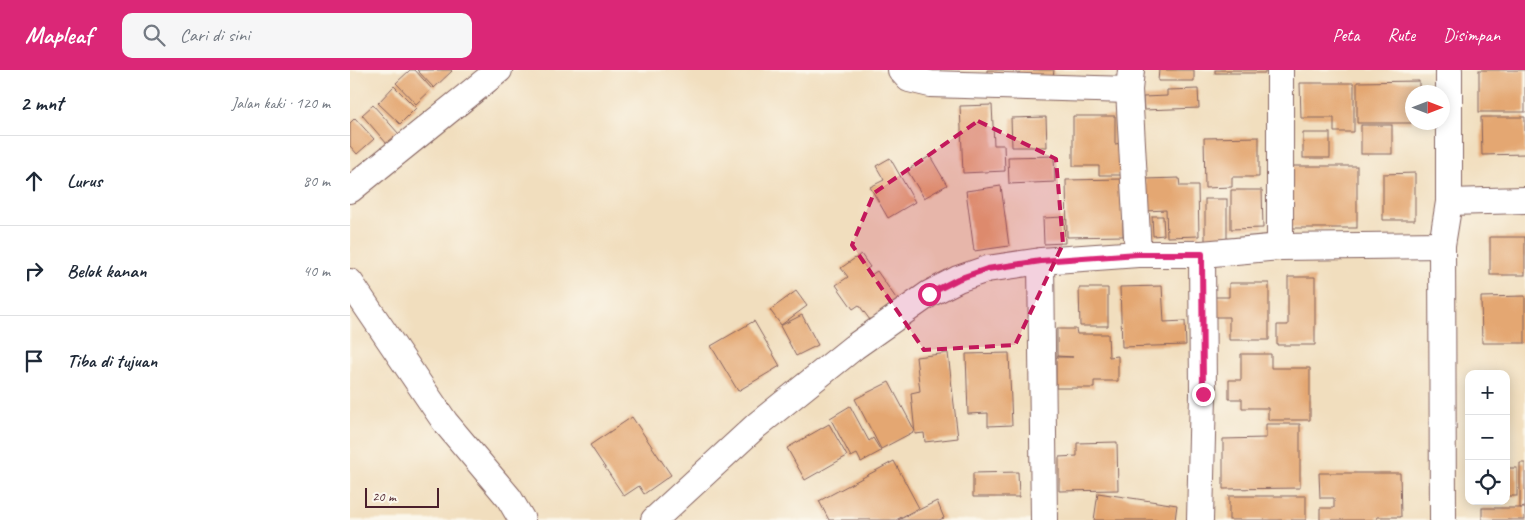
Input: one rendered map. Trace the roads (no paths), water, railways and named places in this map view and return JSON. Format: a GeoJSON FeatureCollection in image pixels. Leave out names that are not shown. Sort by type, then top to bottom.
{"type":"FeatureCollection","features":[{"type":"Feature","properties":{"kind":"street"},"geometry":{"type":"LineString","coordinates":[[350,190],[499,70]]}},
{"type":"Feature","properties":{"kind":"street"},"geometry":{"type":"LineString","coordinates":[[901,70],[909,79],[930,84],[1130,80],[1138,254]]}},
{"type":"Feature","properties":{"kind":"street"},"geometry":{"type":"LineString","coordinates":[[1280,70],[1280,248]]}},
{"type":"Feature","properties":{"kind":"street"},"geometry":{"type":"LineString","coordinates":[[1443,520],[1442,244],[1449,202],[1449,70]]}},
{"type":"Feature","properties":{"kind":"street"},"geometry":{"type":"LineString","coordinates":[[1449,202],[1525,200]]}},
{"type":"Feature","properties":{"kind":"street"},"geometry":{"type":"LineString","coordinates":[[654,520],[757,425],[854,347],[929,294],[958,279],[987,269],[1041,261],[1138,254],[1202,254],[1280,248],[1442,244]]}},
{"type":"Feature","properties":{"kind":"street"},"geometry":{"type":"LineString","coordinates":[[1200,520],[1203,394],[1202,254]]}},
{"type":"Feature","properties":{"kind":"street"},"geometry":{"type":"LineString","coordinates":[[1041,261],[1044,520]]}},
{"type":"Feature","properties":{"kind":"street"},"geometry":{"type":"LineString","coordinates":[[350,282],[445,422],[509,498],[522,520]]}}]}
